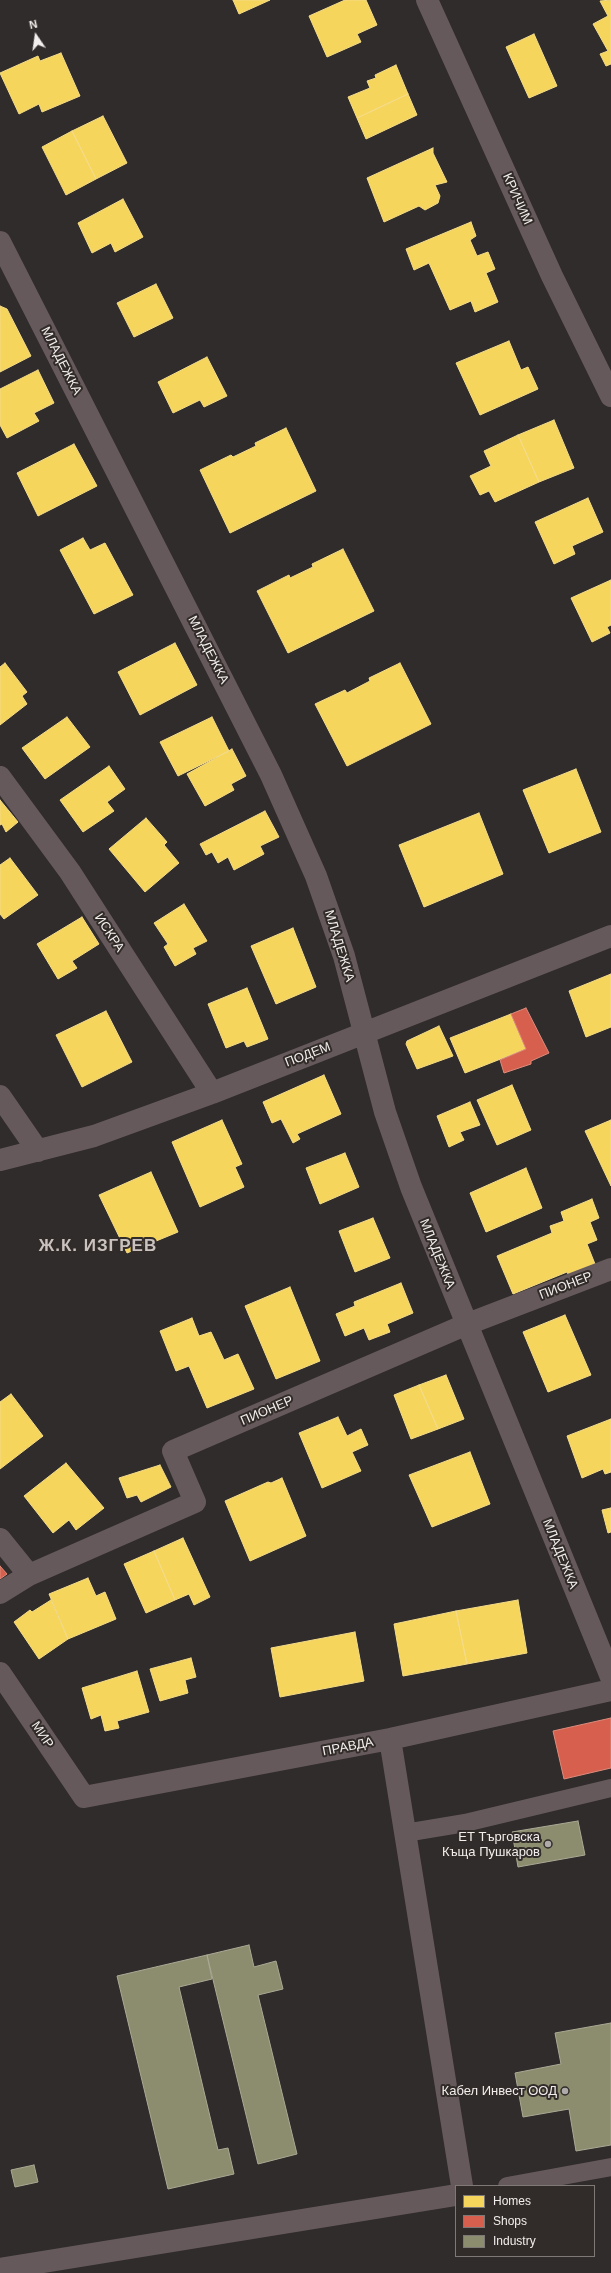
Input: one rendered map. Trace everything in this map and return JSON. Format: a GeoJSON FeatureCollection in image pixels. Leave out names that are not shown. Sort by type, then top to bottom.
{"type":"FeatureCollection","features":[{"type":"Feature","properties":{"kind":"street","name":"КРИЧИМ"},"geometry":{"type":"LineString","coordinates":[[427,0],[552,276],[611,396]]}},
{"type":"Feature","properties":{"kind":"street","name":"МЛАДЕЖКА"},"geometry":{"type":"LineString","coordinates":[[0,242],[271,775],[316,876],[344,956],[363,1034],[385,1112],[411,1188],[465,1325],[611,1677]]}},
{"type":"Feature","properties":{"kind":"street","name":"ИСКРА"},"geometry":{"type":"LineString","coordinates":[[0,777],[70,872],[212,1093]]}},
{"type":"Feature","properties":{"kind":"street","name":"ПОДЕМ"},"geometry":{"type":"LineString","coordinates":[[0,1160],[94,1136],[212,1093],[611,936]]}},
{"type":"Feature","properties":{"kind":"street"},"geometry":{"type":"LineString","coordinates":[[0,1096],[38,1151]]}},
{"type":"Feature","properties":{"kind":"street","name":"ПИОНЕР"},"geometry":{"type":"LineString","coordinates":[[0,1593],[29,1575],[194,1502],[173,1451],[465,1325],[611,1269]]}},
{"type":"Feature","properties":{"kind":"street"},"geometry":{"type":"LineString","coordinates":[[0,1539],[29,1575]]}},
{"type":"Feature","properties":{"kind":"street","name":"МИР"},"geometry":{"type":"LineString","coordinates":[[0,1673],[84,1798]]}},
{"type":"Feature","properties":{"kind":"street","name":"ПРАВДА"},"geometry":{"type":"LineString","coordinates":[[84,1798],[390,1739],[611,1690]]}},
{"type":"Feature","properties":{"kind":"street"},"geometry":{"type":"LineString","coordinates":[[390,1739],[462,2185]]}},
{"type":"Feature","properties":{"kind":"street"},"geometry":{"type":"LineString","coordinates":[[0,2269],[455,2195]]}},
{"type":"Feature","properties":{"kind":"lane"},"geometry":{"type":"LineString","coordinates":[[405,1833],[466,1822],[611,1788]]}},
{"type":"Feature","properties":{"kind":"lane"},"geometry":{"type":"LineString","coordinates":[[511,2185],[611,2166]]}},
{"type":"Feature","properties":{"kind":"building: Homes"},"geometry":{"type":"Polygon","coordinates":[[[233,0],[270,0],[239,14],[233,0]]]}},
{"type":"Feature","properties":{"kind":"building: Homes"},"geometry":{"type":"Polygon","coordinates":[[[345,0],[366,0],[377,25],[357,34],[361,42],[327,57],[309,16],[345,0]]]}},
{"type":"Feature","properties":{"kind":"building: Homes"},"geometry":{"type":"Polygon","coordinates":[[[611,0],[611,64],[606,66],[600,54],[608,51],[593,24],[608,16],[600,1],[611,0]]]}},
{"type":"Feature","properties":{"kind":"building: Homes"},"geometry":{"type":"Polygon","coordinates":[[[534,34],[557,86],[529,98],[506,47],[534,34]]]}},
{"type":"Feature","properties":{"kind":"building: Homes"},"geometry":{"type":"Polygon","coordinates":[[[61,53],[80,96],[42,112],[39,104],[19,114],[0,73],[38,56],[40,61],[61,53]]]}},
{"type":"Feature","properties":{"kind":"building: Homes"},"geometry":{"type":"Polygon","coordinates":[[[396,65],[408,94],[357,118],[348,97],[370,88],[367,81],[376,78],[375,75],[396,65]]]}},
{"type":"Feature","properties":{"kind":"building: Homes"},"geometry":{"type":"Polygon","coordinates":[[[408,94],[417,115],[366,139],[357,118],[408,94]]]}},
{"type":"Feature","properties":{"kind":"building: Homes"},"geometry":{"type":"Polygon","coordinates":[[[103,116],[127,163],[96,179],[72,131],[103,116]]]}},
{"type":"Feature","properties":{"kind":"building: Homes"},"geometry":{"type":"Polygon","coordinates":[[[72,131],[96,179],[66,195],[42,147],[72,131]]]}},
{"type":"Feature","properties":{"kind":"building: Homes"},"geometry":{"type":"Polygon","coordinates":[[[433,148],[433,153],[447,182],[435,185],[440,196],[438,203],[425,210],[419,206],[384,222],[367,178],[433,148]]]}},
{"type":"Feature","properties":{"kind":"building: Homes"},"geometry":{"type":"Polygon","coordinates":[[[123,199],[143,237],[115,252],[111,243],[92,253],[78,223],[123,199]]]}},
{"type":"Feature","properties":{"kind":"building: Homes"},"geometry":{"type":"Polygon","coordinates":[[[471,222],[476,236],[470,240],[477,256],[488,252],[495,269],[486,273],[498,302],[475,312],[471,301],[450,310],[429,263],[414,270],[406,249],[471,222]]]}},
{"type":"Feature","properties":{"kind":"building: Homes"},"geometry":{"type":"Polygon","coordinates":[[[156,284],[173,318],[134,337],[117,303],[156,284]]]}},
{"type":"Feature","properties":{"kind":"building: Homes"},"geometry":{"type":"Polygon","coordinates":[[[0,306],[7,309],[31,356],[0,372],[0,306]]]}},
{"type":"Feature","properties":{"kind":"building: Homes"},"geometry":{"type":"Polygon","coordinates":[[[509,341],[521,370],[528,367],[538,389],[480,415],[456,363],[509,341]]]}},
{"type":"Feature","properties":{"kind":"building: Homes"},"geometry":{"type":"Polygon","coordinates":[[[207,357],[227,396],[204,407],[200,400],[173,413],[158,382],[207,357]]]}},
{"type":"Feature","properties":{"kind":"building: Homes"},"geometry":{"type":"Polygon","coordinates":[[[38,370],[54,403],[34,413],[39,421],[7,438],[0,425],[0,389],[38,370]]]}},
{"type":"Feature","properties":{"kind":"building: Homes"},"geometry":{"type":"Polygon","coordinates":[[[554,420],[574,468],[539,482],[518,435],[554,420]]]}},
{"type":"Feature","properties":{"kind":"building: Homes"},"geometry":{"type":"Polygon","coordinates":[[[286,428],[316,491],[230,533],[200,470],[231,455],[233,457],[256,446],[255,443],[286,428]]]}},
{"type":"Feature","properties":{"kind":"building: Homes"},"geometry":{"type":"Polygon","coordinates":[[[518,435],[539,482],[495,502],[489,491],[480,495],[470,476],[491,466],[484,451],[518,435]]]}},
{"type":"Feature","properties":{"kind":"building: Homes"},"geometry":{"type":"Polygon","coordinates":[[[74,444],[97,486],[38,516],[17,473],[74,444]]]}},
{"type":"Feature","properties":{"kind":"building: Homes"},"geometry":{"type":"Polygon","coordinates":[[[588,498],[603,532],[572,546],[575,554],[554,564],[535,522],[588,498]]]}},
{"type":"Feature","properties":{"kind":"building: Homes"},"geometry":{"type":"Polygon","coordinates":[[[83,538],[90,550],[105,543],[133,595],[94,614],[60,550],[83,538]]]}},
{"type":"Feature","properties":{"kind":"building: Homes"},"geometry":{"type":"Polygon","coordinates":[[[343,549],[374,611],[288,653],[257,591],[289,575],[290,578],[313,567],[312,564],[343,549]]]}},
{"type":"Feature","properties":{"kind":"building: Homes"},"geometry":{"type":"Polygon","coordinates":[[[611,580],[611,625],[607,627],[610,633],[592,642],[571,598],[611,580]]]}},
{"type":"Feature","properties":{"kind":"building: Homes"},"geometry":{"type":"Polygon","coordinates":[[[175,643],[197,685],[140,715],[118,672],[175,643]]]}},
{"type":"Feature","properties":{"kind":"building: Homes"},"geometry":{"type":"Polygon","coordinates":[[[5,663],[27,692],[22,696],[27,704],[0,725],[0,667],[5,663]]]}},
{"type":"Feature","properties":{"kind":"building: Homes"},"geometry":{"type":"Polygon","coordinates":[[[400,663],[431,724],[347,766],[315,704],[345,690],[347,693],[370,681],[369,678],[400,663]]]}},
{"type":"Feature","properties":{"kind":"building: Homes"},"geometry":{"type":"Polygon","coordinates":[[[67,717],[90,747],[45,779],[22,748],[67,717]]]}},
{"type":"Feature","properties":{"kind":"building: Homes"},"geometry":{"type":"Polygon","coordinates":[[[212,717],[229,751],[178,776],[160,742],[212,717]]]}},
{"type":"Feature","properties":{"kind":"building: Homes"},"geometry":{"type":"Polygon","coordinates":[[[232,749],[246,776],[231,784],[234,790],[205,806],[187,774],[232,749]]]}},
{"type":"Feature","properties":{"kind":"building: Homes"},"geometry":{"type":"Polygon","coordinates":[[[109,766],[125,789],[107,802],[114,811],[83,832],[60,800],[109,766]]]}},
{"type":"Feature","properties":{"kind":"building: Homes"},"geometry":{"type":"Polygon","coordinates":[[[576,769],[601,832],[549,853],[523,790],[576,769]]]}},
{"type":"Feature","properties":{"kind":"building: Homes"},"geometry":{"type":"Polygon","coordinates":[[[0,800],[18,822],[6,832],[2,824],[0,825],[0,800]]]}},
{"type":"Feature","properties":{"kind":"building: Homes"},"geometry":{"type":"Polygon","coordinates":[[[265,811],[279,837],[260,846],[264,854],[234,870],[228,857],[218,863],[212,852],[206,855],[200,844],[265,811]]]}},
{"type":"Feature","properties":{"kind":"building: Homes"},"geometry":{"type":"Polygon","coordinates":[[[479,813],[503,874],[424,907],[399,845],[479,813]]]}},
{"type":"Feature","properties":{"kind":"building: Homes"},"geometry":{"type":"Polygon","coordinates":[[[146,818],[167,842],[164,845],[179,863],[145,892],[109,849],[146,818]]]}},
{"type":"Feature","properties":{"kind":"building: Homes"},"geometry":{"type":"Polygon","coordinates":[[[10,858],[38,895],[4,919],[0,914],[0,865],[10,858]]]}},
{"type":"Feature","properties":{"kind":"building: Homes"},"geometry":{"type":"Polygon","coordinates":[[[184,904],[207,941],[193,948],[196,954],[175,966],[164,947],[168,944],[154,923],[184,904]]]}},
{"type":"Feature","properties":{"kind":"building: Homes"},"geometry":{"type":"Polygon","coordinates":[[[82,917],[99,944],[72,961],[77,968],[58,979],[37,944],[82,917]]]}},
{"type":"Feature","properties":{"kind":"building: Homes"},"geometry":{"type":"Polygon","coordinates":[[[293,928],[316,987],[276,1004],[251,946],[293,928]]]}},
{"type":"Feature","properties":{"kind":"building: Homes"},"geometry":{"type":"Polygon","coordinates":[[[611,974],[611,1027],[586,1037],[569,991],[611,974]]]}},
{"type":"Feature","properties":{"kind":"building: Homes"},"geometry":{"type":"Polygon","coordinates":[[[247,988],[268,1039],[247,1047],[244,1041],[226,1048],[208,1004],[247,988]]]}},
{"type":"Feature","properties":{"kind":"building: Homes"},"geometry":{"type":"Polygon","coordinates":[[[106,1011],[132,1062],[82,1087],[56,1035],[106,1011]]]}},
{"type":"Feature","properties":{"kind":"building: Homes"},"geometry":{"type":"Polygon","coordinates":[[[511,1014],[526,1049],[465,1073],[450,1038],[511,1014]]]}},
{"type":"Feature","properties":{"kind":"building: Homes"},"geometry":{"type":"Polygon","coordinates":[[[439,1026],[453,1056],[417,1069],[406,1044],[407,1041],[439,1026]]]}},
{"type":"Feature","properties":{"kind":"building: Homes"},"geometry":{"type":"Polygon","coordinates":[[[324,1075],[341,1114],[297,1134],[300,1139],[293,1143],[281,1119],[272,1123],[263,1102],[324,1075]]]}},
{"type":"Feature","properties":{"kind":"building: Homes"},"geometry":{"type":"Polygon","coordinates":[[[512,1085],[531,1130],[497,1145],[477,1100],[512,1085]]]}},
{"type":"Feature","properties":{"kind":"building: Homes"},"geometry":{"type":"Polygon","coordinates":[[[470,1102],[480,1125],[460,1132],[464,1140],[449,1147],[437,1116],[470,1102]]]}},
{"type":"Feature","properties":{"kind":"building: Homes"},"geometry":{"type":"Polygon","coordinates":[[[222,1120],[242,1164],[235,1167],[244,1187],[200,1207],[172,1142],[222,1120]]]}},
{"type":"Feature","properties":{"kind":"building: Homes"},"geometry":{"type":"Polygon","coordinates":[[[611,1120],[611,1186],[585,1131],[611,1120]]]}},
{"type":"Feature","properties":{"kind":"building: Homes"},"geometry":{"type":"Polygon","coordinates":[[[345,1153],[359,1187],[320,1204],[306,1168],[345,1153]]]}},
{"type":"Feature","properties":{"kind":"building: Homes"},"geometry":{"type":"Polygon","coordinates":[[[526,1168],[542,1208],[486,1232],[470,1193],[526,1168]]]}},
{"type":"Feature","properties":{"kind":"building: Homes"},"geometry":{"type":"Polygon","coordinates":[[[151,1172],[178,1232],[127,1253],[99,1195],[151,1172]]]}},
{"type":"Feature","properties":{"kind":"building: Homes"},"geometry":{"type":"Polygon","coordinates":[[[592,1199],[599,1218],[590,1222],[597,1240],[587,1244],[595,1264],[568,1274],[567,1272],[513,1294],[497,1256],[552,1233],[550,1226],[564,1221],[561,1212],[592,1199]]]}},
{"type":"Feature","properties":{"kind":"building: Homes"},"geometry":{"type":"Polygon","coordinates":[[[373,1218],[390,1258],[355,1272],[339,1231],[373,1218]]]}},
{"type":"Feature","properties":{"kind":"building: Homes"},"geometry":{"type":"Polygon","coordinates":[[[401,1283],[413,1313],[387,1324],[390,1332],[369,1340],[364,1328],[345,1336],[336,1314],[355,1306],[354,1302],[401,1283]]]}},
{"type":"Feature","properties":{"kind":"building: Homes"},"geometry":{"type":"Polygon","coordinates":[[[290,1287],[320,1361],[276,1379],[245,1306],[290,1287]]]}},
{"type":"Feature","properties":{"kind":"building: Homes"},"geometry":{"type":"Polygon","coordinates":[[[565,1315],[591,1375],[548,1392],[523,1332],[565,1315]]]}},
{"type":"Feature","properties":{"kind":"building: Homes"},"geometry":{"type":"Polygon","coordinates":[[[192,1318],[199,1336],[211,1332],[224,1360],[238,1354],[254,1389],[207,1408],[189,1366],[176,1371],[160,1331],[192,1318]]]}},
{"type":"Feature","properties":{"kind":"building: Homes"},"geometry":{"type":"Polygon","coordinates":[[[446,1375],[464,1419],[438,1429],[419,1385],[446,1375]]]}},
{"type":"Feature","properties":{"kind":"building: Homes"},"geometry":{"type":"Polygon","coordinates":[[[419,1385],[438,1429],[411,1439],[394,1395],[419,1385]]]}},
{"type":"Feature","properties":{"kind":"building: Homes"},"geometry":{"type":"Polygon","coordinates":[[[11,1394],[43,1436],[0,1469],[0,1402],[11,1394]]]}},
{"type":"Feature","properties":{"kind":"building: Homes"},"geometry":{"type":"Polygon","coordinates":[[[338,1417],[347,1436],[361,1429],[368,1445],[352,1452],[361,1471],[322,1488],[299,1433],[338,1417]]]}},
{"type":"Feature","properties":{"kind":"building: Homes"},"geometry":{"type":"Polygon","coordinates":[[[611,1419],[611,1472],[605,1474],[603,1469],[582,1478],[567,1436],[611,1419]]]}},
{"type":"Feature","properties":{"kind":"building: Homes"},"geometry":{"type":"Polygon","coordinates":[[[470,1452],[490,1504],[432,1527],[409,1475],[470,1452]]]}},
{"type":"Feature","properties":{"kind":"building: Homes"},"geometry":{"type":"Polygon","coordinates":[[[66,1463],[104,1508],[76,1530],[69,1520],[53,1533],[24,1496],[66,1463]]]}},
{"type":"Feature","properties":{"kind":"building: Homes"},"geometry":{"type":"Polygon","coordinates":[[[160,1465],[171,1487],[141,1502],[137,1495],[127,1498],[119,1478],[160,1465]]]}},
{"type":"Feature","properties":{"kind":"building: Homes"},"geometry":{"type":"Polygon","coordinates":[[[282,1478],[306,1536],[250,1561],[225,1501],[268,1482],[271,1483],[282,1478]]]}},
{"type":"Feature","properties":{"kind":"building: Homes"},"geometry":{"type":"Polygon","coordinates":[[[611,1508],[611,1532],[608,1533],[602,1510],[611,1508]]]}},
{"type":"Feature","properties":{"kind":"building: Homes"},"geometry":{"type":"Polygon","coordinates":[[[183,1538],[210,1597],[194,1605],[189,1594],[175,1600],[154,1551],[183,1538]]]}},
{"type":"Feature","properties":{"kind":"building: Homes"},"geometry":{"type":"Polygon","coordinates":[[[154,1551],[175,1600],[146,1613],[124,1564],[154,1551]]]}},
{"type":"Feature","properties":{"kind":"building: Homes"},"geometry":{"type":"Polygon","coordinates":[[[88,1578],[96,1596],[105,1592],[116,1619],[68,1639],[49,1594],[88,1578]]]}},
{"type":"Feature","properties":{"kind":"building: Homes"},"geometry":{"type":"Polygon","coordinates":[[[51,1600],[68,1639],[39,1659],[14,1622],[30,1610],[32,1612],[51,1600]]]}},
{"type":"Feature","properties":{"kind":"building: Homes"},"geometry":{"type":"Polygon","coordinates":[[[518,1600],[527,1653],[467,1664],[456,1611],[518,1600]]]}},
{"type":"Feature","properties":{"kind":"building: Homes"},"geometry":{"type":"Polygon","coordinates":[[[456,1611],[467,1664],[403,1676],[394,1624],[456,1611]]]}},
{"type":"Feature","properties":{"kind":"building: Homes"},"geometry":{"type":"Polygon","coordinates":[[[355,1632],[364,1681],[280,1697],[271,1648],[355,1632]]]}},
{"type":"Feature","properties":{"kind":"building: Homes"},"geometry":{"type":"Polygon","coordinates":[[[191,1658],[196,1677],[185,1680],[188,1693],[160,1701],[150,1669],[191,1658]]]}},
{"type":"Feature","properties":{"kind":"building: Homes"},"geometry":{"type":"Polygon","coordinates":[[[137,1671],[149,1712],[117,1721],[119,1728],[105,1731],[101,1715],[91,1719],[82,1688],[137,1671]]]}},
{"type":"Feature","properties":{"kind":"building: Shops"},"geometry":{"type":"Polygon","coordinates":[[[526,1008],[549,1053],[531,1061],[531,1064],[504,1073],[500,1060],[526,1049],[511,1014],[526,1008]]]}},
{"type":"Feature","properties":{"kind":"building: Shops"},"geometry":{"type":"Polygon","coordinates":[[[0,1566],[7,1574],[0,1579],[0,1566]]]}},
{"type":"Feature","properties":{"kind":"building: Shops"},"geometry":{"type":"Polygon","coordinates":[[[611,1718],[611,1768],[564,1779],[553,1731],[611,1718]]]}},
{"type":"Feature","properties":{"kind":"building: Industry","name":"ЕТ Търговска Къща Пушкаров"},"geometry":{"type":"Polygon","coordinates":[[[578,1821],[585,1855],[518,1867],[512,1832],[578,1821]]]}},
{"type":"Feature","properties":{"kind":"building: Industry"},"geometry":{"type":"Polygon","coordinates":[[[249,1945],[254,1967],[276,1961],[283,1989],[258,1995],[297,2154],[258,2164],[207,1955],[249,1945]]]}},
{"type":"Feature","properties":{"kind":"building: Industry"},"geometry":{"type":"Polygon","coordinates":[[[207,1955],[212,1979],[179,1987],[218,2150],[228,2148],[234,2174],[168,2189],[117,1976],[207,1955]]]}},
{"type":"Feature","properties":{"kind":"building: Industry","name":"Кабел Инвест ООД"},"geometry":{"type":"Polygon","coordinates":[[[611,2023],[611,2145],[576,2151],[569,2109],[523,2117],[515,2073],[561,2064],[555,2033],[611,2023]]]}},
{"type":"Feature","properties":{"kind":"building: Industry"},"geometry":{"type":"Polygon","coordinates":[[[34,2165],[38,2182],[15,2187],[11,2170],[34,2165]]]}},
{"type":"Feature","properties":{"kind":"place","name":"ЕТ Търговска Къща Пушкаров"},"geometry":{"type":"Point","coordinates":[548,1844]}},
{"type":"Feature","properties":{"kind":"place","name":"Кабел Инвест ООД"},"geometry":{"type":"Point","coordinates":[565,2091]}},
{"type":"Feature","properties":{"kind":"district","name":"Ж.К. ИЗГРЕВ"},"geometry":{"type":"Point","coordinates":[98,1246]}}]}
